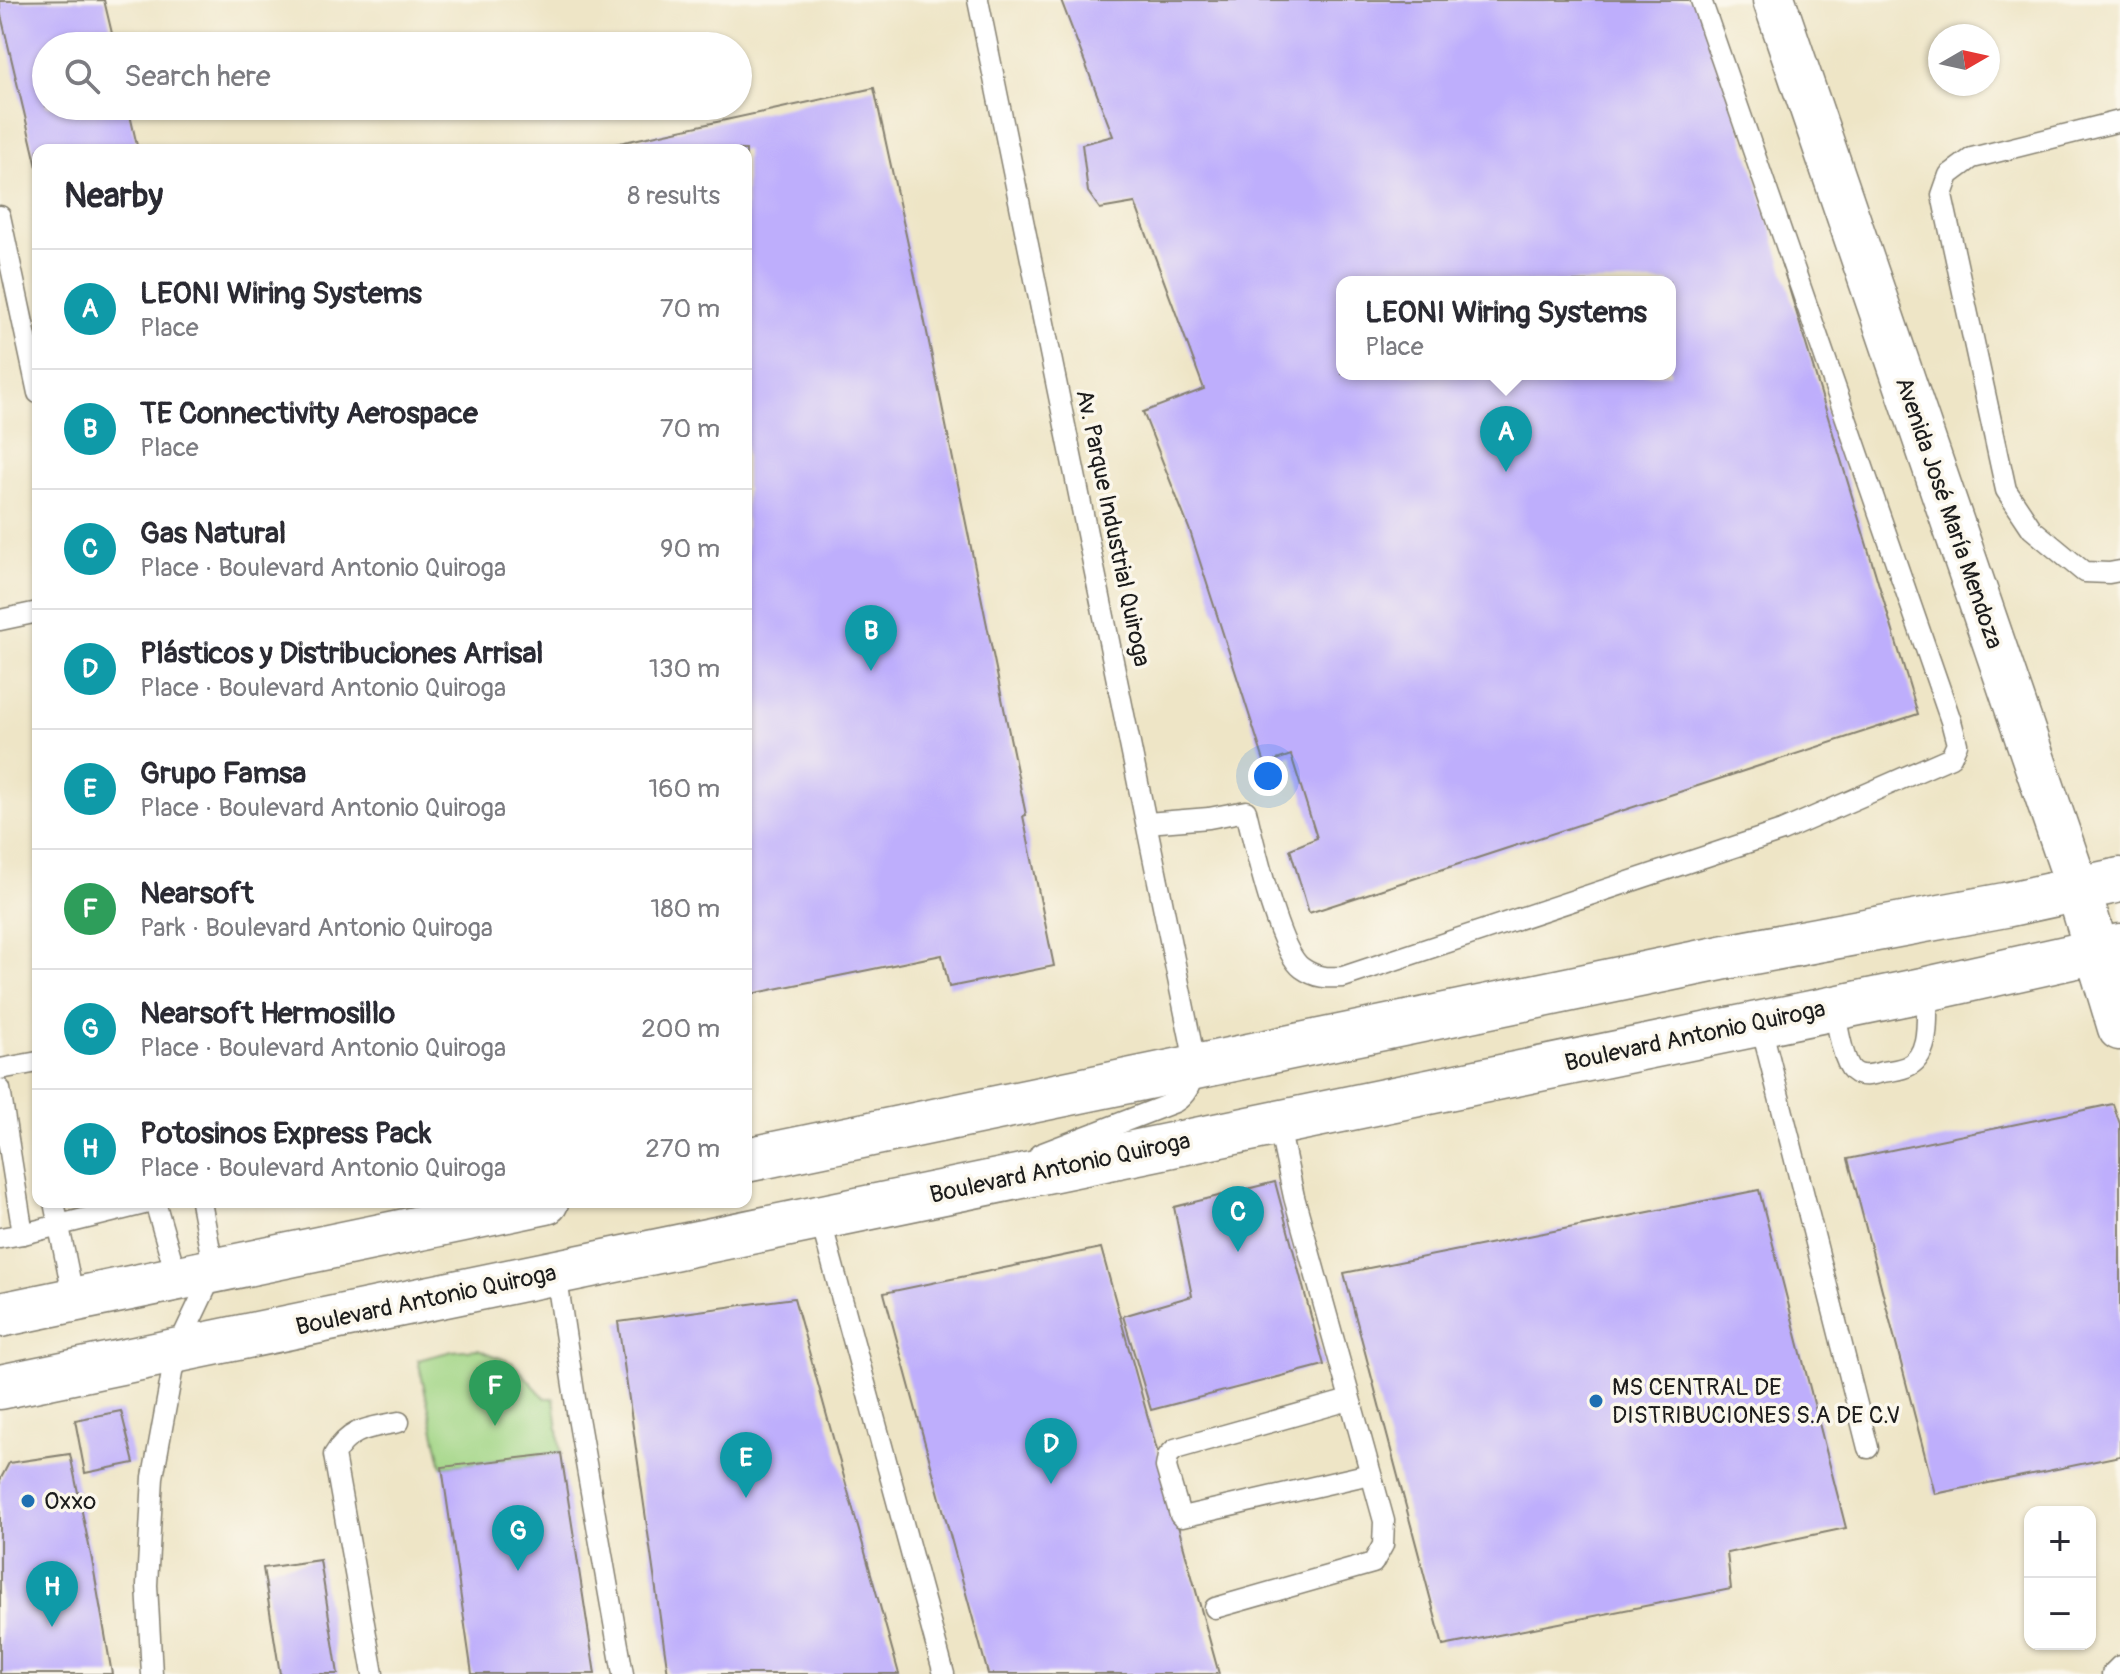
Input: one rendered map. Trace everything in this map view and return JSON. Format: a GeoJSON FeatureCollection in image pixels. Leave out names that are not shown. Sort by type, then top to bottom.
{"type":"FeatureCollection","features":[{"type":"Feature","properties":{"kind":"main road"},"geometry":{"type":"LineString","coordinates":[[752,1159],[1726,957],[2120,880]]}},
{"type":"Feature","properties":{"kind":"main road","name":"Avenida José María Mendoza"},"geometry":{"type":"LineString","coordinates":[[2078,889],[2108,948],[2120,1028]]}},
{"type":"Feature","properties":{"kind":"main road","name":"Boulevard Antonio Quiroga"},"geometry":{"type":"LineString","coordinates":[[0,1387],[1927,989],[2108,948]]}},
{"type":"Feature","properties":{"kind":"main road"},"geometry":{"type":"LineString","coordinates":[[0,1315],[517,1208]]}},
{"type":"Feature","properties":{"kind":"street","name":"Avenida José María Mendoza"},"geometry":{"type":"LineString","coordinates":[[1774,0],[2078,889]]}},
{"type":"Feature","properties":{"kind":"lane","name":"Av. Parque Industrial Quiroga"},"geometry":{"type":"LineString","coordinates":[[978,0],[1196,1067]]}},
{"type":"Feature","properties":{"kind":"lane"},"geometry":{"type":"LineString","coordinates":[[1147,823],[1209,818],[1246,811],[1258,861],[1287,950],[1300,967],[1321,978],[1343,977],[1782,831],[1951,757],[1957,744],[1951,721],[1701,0]]}},
{"type":"Feature","properties":{"kind":"lane"},"geometry":{"type":"LineString","coordinates":[[2120,121],[1972,158],[1949,175],[1942,195],[2006,490],[2032,529],[2084,572],[2120,571]]}},
{"type":"Feature","properties":{"kind":"lane"},"geometry":{"type":"LineString","coordinates":[[0,216],[3,243],[32,367]]}},
{"type":"Feature","properties":{"kind":"lane"},"geometry":{"type":"LineString","coordinates":[[0,620],[32,613]]}},
{"type":"Feature","properties":{"kind":"lane"},"geometry":{"type":"LineString","coordinates":[[1834,1007],[1850,1069],[1867,1076],[1906,1067],[1919,1059],[1925,1043],[1927,989]]}},
{"type":"Feature","properties":{"kind":"lane"},"geometry":{"type":"LineString","coordinates":[[1760,1022],[1868,1448]]}},
{"type":"Feature","properties":{"kind":"lane"},"geometry":{"type":"LineString","coordinates":[[0,1069],[32,1063]]}},
{"type":"Feature","properties":{"kind":"lane"},"geometry":{"type":"LineString","coordinates":[[998,1181],[1015,1163],[1175,1102],[1188,1090],[1196,1067]]}},
{"type":"Feature","properties":{"kind":"lane"},"geometry":{"type":"LineString","coordinates":[[0,1089],[5,1155],[23,1234]]}},
{"type":"Feature","properties":{"kind":"lane"},"geometry":{"type":"LineString","coordinates":[[1215,1608],[1373,1563],[1383,1545],[1384,1521],[1294,1197],[1278,1122]]}},
{"type":"Feature","properties":{"kind":"lane"},"geometry":{"type":"LineString","coordinates":[[55,1208],[74,1300]]}},
{"type":"Feature","properties":{"kind":"lane"},"geometry":{"type":"LineString","coordinates":[[0,1238],[128,1208]]}},
{"type":"Feature","properties":{"kind":"lane"},"geometry":{"type":"LineString","coordinates":[[157,1208],[196,1274]]}},
{"type":"Feature","properties":{"kind":"lane"},"geometry":{"type":"LineString","coordinates":[[152,1674],[147,1585],[153,1477],[176,1351],[196,1274],[201,1208]]}},
{"type":"Feature","properties":{"kind":"lane"},"geometry":{"type":"LineString","coordinates":[[820,1218],[944,1674]]}},
{"type":"Feature","properties":{"kind":"lane"},"geometry":{"type":"LineString","coordinates":[[556,1273],[623,1674]]}},
{"type":"Feature","properties":{"kind":"lane"},"geometry":{"type":"LineString","coordinates":[[1349,1400],[1175,1449],[1168,1456],[1166,1467],[1182,1517],[1370,1474]]}},
{"type":"Feature","properties":{"kind":"lane"},"geometry":{"type":"LineString","coordinates":[[373,1674],[334,1455],[341,1443],[354,1432],[399,1422]]}},
{"type":"Feature","properties":{"kind":"lane"},"geometry":{"type":"LineString","coordinates":[[2112,1674],[2120,1666]]}},
{"type":"Feature","properties":{"kind":"green space"},"geometry":{"type":"Polygon","coordinates":[[[478,1349],[513,1363],[545,1398],[554,1398],[561,1453],[442,1467],[418,1360],[452,1351],[478,1349]]]}},
{"type":"Feature","properties":{"kind":"building"},"geometry":{"type":"Polygon","coordinates":[[[104,0],[112,32],[32,32],[32,120],[131,120],[137,144],[32,146],[0,1],[104,0]]]}},
{"type":"Feature","properties":{"kind":"building"},"geometry":{"type":"Polygon","coordinates":[[[1061,0],[1696,0],[1739,123],[1918,714],[1309,913],[1290,849],[1317,838],[1291,755],[1265,764],[1190,531],[1143,412],[1204,389],[1135,203],[1100,209],[1088,192],[1082,144],[1113,136],[1061,0]]]}},
{"type":"Feature","properties":{"kind":"building"},"geometry":{"type":"Polygon","coordinates":[[[874,88],[1026,815],[1023,816],[1054,966],[949,987],[942,955],[752,994],[752,144],[615,144],[726,120],[752,120],[752,114],[874,88]]]}},
{"type":"Feature","properties":{"kind":"building"},"geometry":{"type":"Polygon","coordinates":[[[2113,1104],[2120,1124],[2120,1456],[1935,1494],[1848,1159],[2113,1104]]]}},
{"type":"Feature","properties":{"kind":"building"},"geometry":{"type":"Polygon","coordinates":[[[1275,1182],[1324,1365],[1151,1410],[1123,1316],[1192,1296],[1174,1207],[1275,1182]]]}},
{"type":"Feature","properties":{"kind":"building","name":"MS CENTRAL DE DISTRIBUCIONES S.A DE C.V"},"geometry":{"type":"Polygon","coordinates":[[[1759,1190],[1846,1528],[1727,1553],[1731,1589],[1443,1646],[1344,1273],[1759,1190]]]}},
{"type":"Feature","properties":{"kind":"building"},"geometry":{"type":"Polygon","coordinates":[[[1101,1248],[1219,1674],[988,1674],[884,1293],[1101,1248]]]}},
{"type":"Feature","properties":{"kind":"building"},"geometry":{"type":"Polygon","coordinates":[[[794,1298],[899,1674],[668,1674],[618,1322],[794,1298]]]}},
{"type":"Feature","properties":{"kind":"building"},"geometry":{"type":"Polygon","coordinates":[[[121,1411],[134,1463],[85,1473],[75,1420],[121,1411]]]}},
{"type":"Feature","properties":{"kind":"building"},"geometry":{"type":"Polygon","coordinates":[[[561,1453],[595,1674],[472,1674],[442,1467],[561,1453]]]}},
{"type":"Feature","properties":{"kind":"building"},"geometry":{"type":"Polygon","coordinates":[[[70,1454],[112,1674],[0,1674],[0,1480],[9,1463],[70,1454]]]}},
{"type":"Feature","properties":{"kind":"building"},"geometry":{"type":"Polygon","coordinates":[[[320,1560],[338,1674],[280,1674],[263,1568],[320,1560]]]}},
{"type":"Feature","properties":{"kind":"place","name":"LEONI Wiring Systems"},"geometry":{"type":"Point","coordinates":[1506,472]}},
{"type":"Feature","properties":{"kind":"place","name":"TE Connectivity Aerospace"},"geometry":{"type":"Point","coordinates":[871,671]}},
{"type":"Feature","properties":{"kind":"place","name":"Gas Natural"},"geometry":{"type":"Point","coordinates":[1238,1252]}},
{"type":"Feature","properties":{"kind":"place","name":"MS CENTRAL DE DISTRIBUCIONES S.A DE C.V"},"geometry":{"type":"Point","coordinates":[1596,1401]}},
{"type":"Feature","properties":{"kind":"place","name":"Nearsoft"},"geometry":{"type":"Point","coordinates":[495,1426]}},
{"type":"Feature","properties":{"kind":"place","name":"Plásticos y Distribuciones Arrisal"},"geometry":{"type":"Point","coordinates":[1051,1484]}},
{"type":"Feature","properties":{"kind":"place","name":"Grupo Famsa"},"geometry":{"type":"Point","coordinates":[746,1498]}},
{"type":"Feature","properties":{"kind":"place","name":"Oxxo"},"geometry":{"type":"Point","coordinates":[28,1501]}},
{"type":"Feature","properties":{"kind":"place","name":"Nearsoft Hermosillo"},"geometry":{"type":"Point","coordinates":[518,1571]}},
{"type":"Feature","properties":{"kind":"place","name":"Potosinos Express Pack"},"geometry":{"type":"Point","coordinates":[52,1627]}}]}
